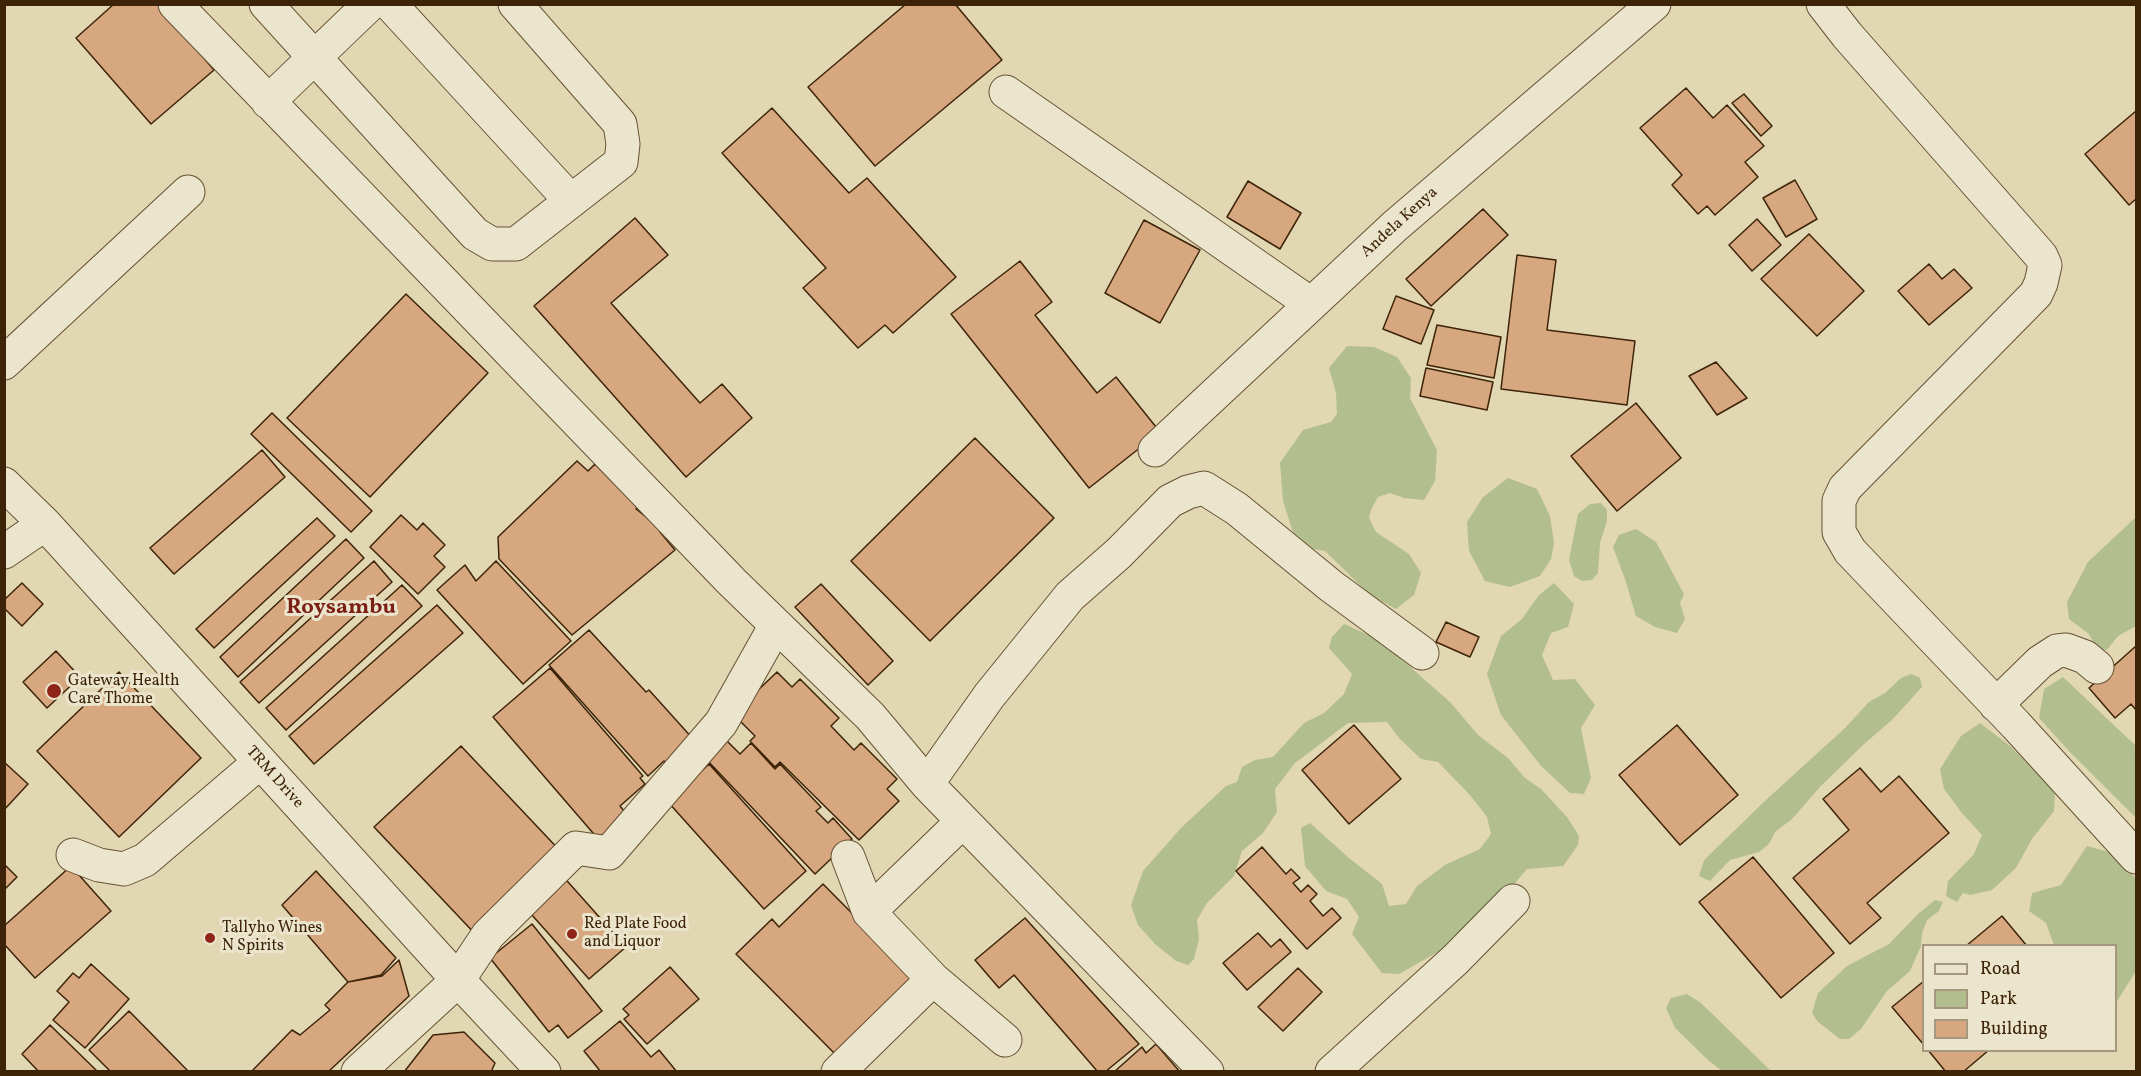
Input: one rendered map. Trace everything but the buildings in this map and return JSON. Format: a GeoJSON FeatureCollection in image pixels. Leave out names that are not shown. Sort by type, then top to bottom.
{"type":"FeatureCollection","features":[{"type":"Feature","properties":{"kind":"street"},"geometry":{"type":"LineString","coordinates":[[175,4],[732,582],[870,716],[927,784],[1207,1071]]}},
{"type":"Feature","properties":{"kind":"street"},"geometry":{"type":"LineString","coordinates":[[266,4],[475,234],[492,244],[516,244],[621,162],[623,144],[620,124],[515,4]]}},
{"type":"Feature","properties":{"kind":"street"},"geometry":{"type":"LineString","coordinates":[[268,102],[370,4]]}},
{"type":"Feature","properties":{"kind":"street"},"geometry":{"type":"LineString","coordinates":[[390,4],[571,201]]}},
{"type":"Feature","properties":{"kind":"street","name":"Andela Kenya"},"geometry":{"type":"LineString","coordinates":[[1155,450],[1395,226],[1654,4]]}},
{"type":"Feature","properties":{"kind":"street"},"geometry":{"type":"LineString","coordinates":[[1823,4],[1847,35],[2041,256],[2045,265],[2041,284],[2036,294],[1845,488],[1839,501],[1839,532],[1850,551],[2136,857]]}},
{"type":"Feature","properties":{"kind":"street"},"geometry":{"type":"LineString","coordinates":[[1005,92],[1311,304]]}},
{"type":"Feature","properties":{"kind":"street"},"geometry":{"type":"LineString","coordinates":[[4,363],[188,192]]}},
{"type":"Feature","properties":{"kind":"street","name":"TRM Drive"},"geometry":{"type":"LineString","coordinates":[[4,484],[45,524],[458,980],[544,1071]]}},
{"type":"Feature","properties":{"kind":"street"},"geometry":{"type":"LineString","coordinates":[[927,784],[989,696],[1070,596],[1119,553],[1170,501],[1188,492],[1204,488],[1220,497],[1331,586],[1422,653]]}},
{"type":"Feature","properties":{"kind":"street"},"geometry":{"type":"LineString","coordinates":[[4,552],[45,524]]}},
{"type":"Feature","properties":{"kind":"street"},"geometry":{"type":"LineString","coordinates":[[358,1071],[458,980],[488,935],[576,848],[609,853],[721,723],[776,626]]}},
{"type":"Feature","properties":{"kind":"street"},"geometry":{"type":"LineString","coordinates":[[1996,705],[2040,662],[2057,651],[2066,650],[2085,657],[2097,667]]}},
{"type":"Feature","properties":{"kind":"street"},"geometry":{"type":"LineString","coordinates":[[73,855],[99,865],[124,869],[145,860],[260,762]]}},
{"type":"Feature","properties":{"kind":"street"},"geometry":{"type":"LineString","coordinates":[[869,912],[963,821]]}},
{"type":"Feature","properties":{"kind":"street"},"geometry":{"type":"LineString","coordinates":[[848,856],[869,912],[933,979],[1005,1040]]}},
{"type":"Feature","properties":{"kind":"street"},"geometry":{"type":"LineString","coordinates":[[1332,1071],[1455,960],[1514,901]]}},
{"type":"Feature","properties":{"kind":"street"},"geometry":{"type":"LineString","coordinates":[[838,1071],[933,979]]}},
{"type":"Feature","properties":{"kind":"green space"},"geometry":{"type":"Polygon","coordinates":[[[1347,346],[1374,347],[1397,357],[1411,378],[1410,398],[1437,450],[1435,481],[1424,500],[1404,498],[1390,493],[1378,497],[1371,510],[1369,518],[1376,532],[1409,554],[1421,573],[1414,595],[1396,609],[1370,595],[1325,551],[1313,549],[1293,532],[1283,501],[1280,463],[1303,430],[1331,422],[1337,414],[1336,393],[1329,368],[1347,346]]]}},
{"type":"Feature","properties":{"kind":"green space"},"geometry":{"type":"Polygon","coordinates":[[[1508,478],[1537,489],[1550,516],[1554,543],[1551,559],[1540,576],[1510,587],[1485,581],[1469,551],[1467,522],[1483,497],[1508,478]]]}},
{"type":"Feature","properties":{"kind":"green space"},"geometry":{"type":"Polygon","coordinates":[[[1601,503],[1607,510],[1607,521],[1600,543],[1598,573],[1592,580],[1582,581],[1574,576],[1569,560],[1578,514],[1590,504],[1601,503]]]}},
{"type":"Feature","properties":{"kind":"green space"},"geometry":{"type":"Polygon","coordinates":[[[2136,517],[2136,626],[2118,636],[2107,650],[2097,649],[2089,634],[2069,619],[2067,602],[2088,562],[2136,517]]]}},
{"type":"Feature","properties":{"kind":"green space"},"geometry":{"type":"Polygon","coordinates":[[[1636,529],[1656,542],[1684,594],[1680,603],[1685,619],[1677,633],[1655,627],[1636,616],[1613,547],[1619,535],[1636,529]]]}},
{"type":"Feature","properties":{"kind":"green space"},"geometry":{"type":"Polygon","coordinates":[[[1554,583],[1574,604],[1568,627],[1551,633],[1542,655],[1553,680],[1575,679],[1595,705],[1581,728],[1591,778],[1584,794],[1570,793],[1541,766],[1501,715],[1487,674],[1501,636],[1522,619],[1539,595],[1554,583]]]}},
{"type":"Feature","properties":{"kind":"green space"},"geometry":{"type":"Polygon","coordinates":[[[1344,624],[1380,640],[1451,703],[1478,735],[1508,758],[1525,778],[1541,789],[1567,817],[1579,836],[1578,845],[1563,866],[1527,869],[1487,916],[1452,944],[1399,974],[1382,973],[1352,934],[1359,917],[1347,899],[1326,891],[1305,866],[1301,828],[1310,823],[1382,884],[1389,906],[1406,904],[1417,886],[1445,865],[1480,849],[1491,834],[1487,817],[1470,795],[1438,762],[1421,759],[1399,738],[1387,722],[1348,723],[1295,763],[1275,789],[1277,812],[1263,833],[1242,851],[1234,876],[1207,903],[1197,920],[1199,939],[1194,959],[1188,965],[1176,961],[1155,944],[1138,925],[1131,905],[1143,871],[1181,828],[1226,786],[1237,782],[1242,767],[1255,760],[1273,757],[1304,723],[1324,713],[1344,694],[1352,674],[1329,648],[1332,637],[1344,624]]]}},
{"type":"Feature","properties":{"kind":"green space"},"geometry":{"type":"Polygon","coordinates":[[[1911,674],[1920,678],[1922,687],[1892,720],[1820,787],[1792,819],[1775,832],[1769,844],[1759,852],[1730,860],[1710,881],[1699,876],[1704,860],[1767,799],[1845,728],[1869,702],[1885,693],[1901,678],[1911,674]]]}},
{"type":"Feature","properties":{"kind":"green space"},"geometry":{"type":"Polygon","coordinates":[[[2063,677],[2136,746],[2136,818],[2039,718],[2044,689],[2063,677]]]}},
{"type":"Feature","properties":{"kind":"green space"},"geometry":{"type":"Polygon","coordinates":[[[1980,723],[2010,746],[2055,791],[2054,811],[2032,839],[2016,868],[1992,890],[1970,895],[1963,893],[1957,902],[1946,896],[1948,881],[1974,854],[1982,835],[1944,789],[1940,769],[1961,736],[1980,723]]]}},
{"type":"Feature","properties":{"kind":"green space"},"geometry":{"type":"Polygon","coordinates":[[[2087,846],[2112,853],[2136,879],[2136,971],[2117,1001],[2117,944],[2054,944],[2046,923],[2029,911],[2032,893],[2061,885],[2087,846]]]}},
{"type":"Feature","properties":{"kind":"green space"},"geometry":{"type":"Polygon","coordinates":[[[1935,900],[1943,902],[1939,911],[1927,920],[1922,933],[1921,946],[1910,971],[1887,991],[1861,1029],[1849,1039],[1840,1039],[1818,1022],[1812,1013],[1818,993],[1847,966],[1889,944],[1935,900]]]}},
{"type":"Feature","properties":{"kind":"green space"},"geometry":{"type":"Polygon","coordinates":[[[1687,994],[1701,1003],[1771,1071],[1722,1071],[1708,1060],[1675,1028],[1666,1008],[1671,998],[1687,994]]]}},
{"type":"Feature","properties":{"kind":"place","name":"Gateway Health Care Thome"},"geometry":{"type":"Point","coordinates":[54,691]}},
{"type":"Feature","properties":{"kind":"place","name":"Red Plate Food and Liquor"},"geometry":{"type":"Point","coordinates":[572,934]}},
{"type":"Feature","properties":{"kind":"place","name":"Tallyho Wines N Spirits"},"geometry":{"type":"Point","coordinates":[210,938]}},
{"type":"Feature","properties":{"kind":"district","name":"Roysambu"},"geometry":{"type":"Point","coordinates":[341,609]}}]}
